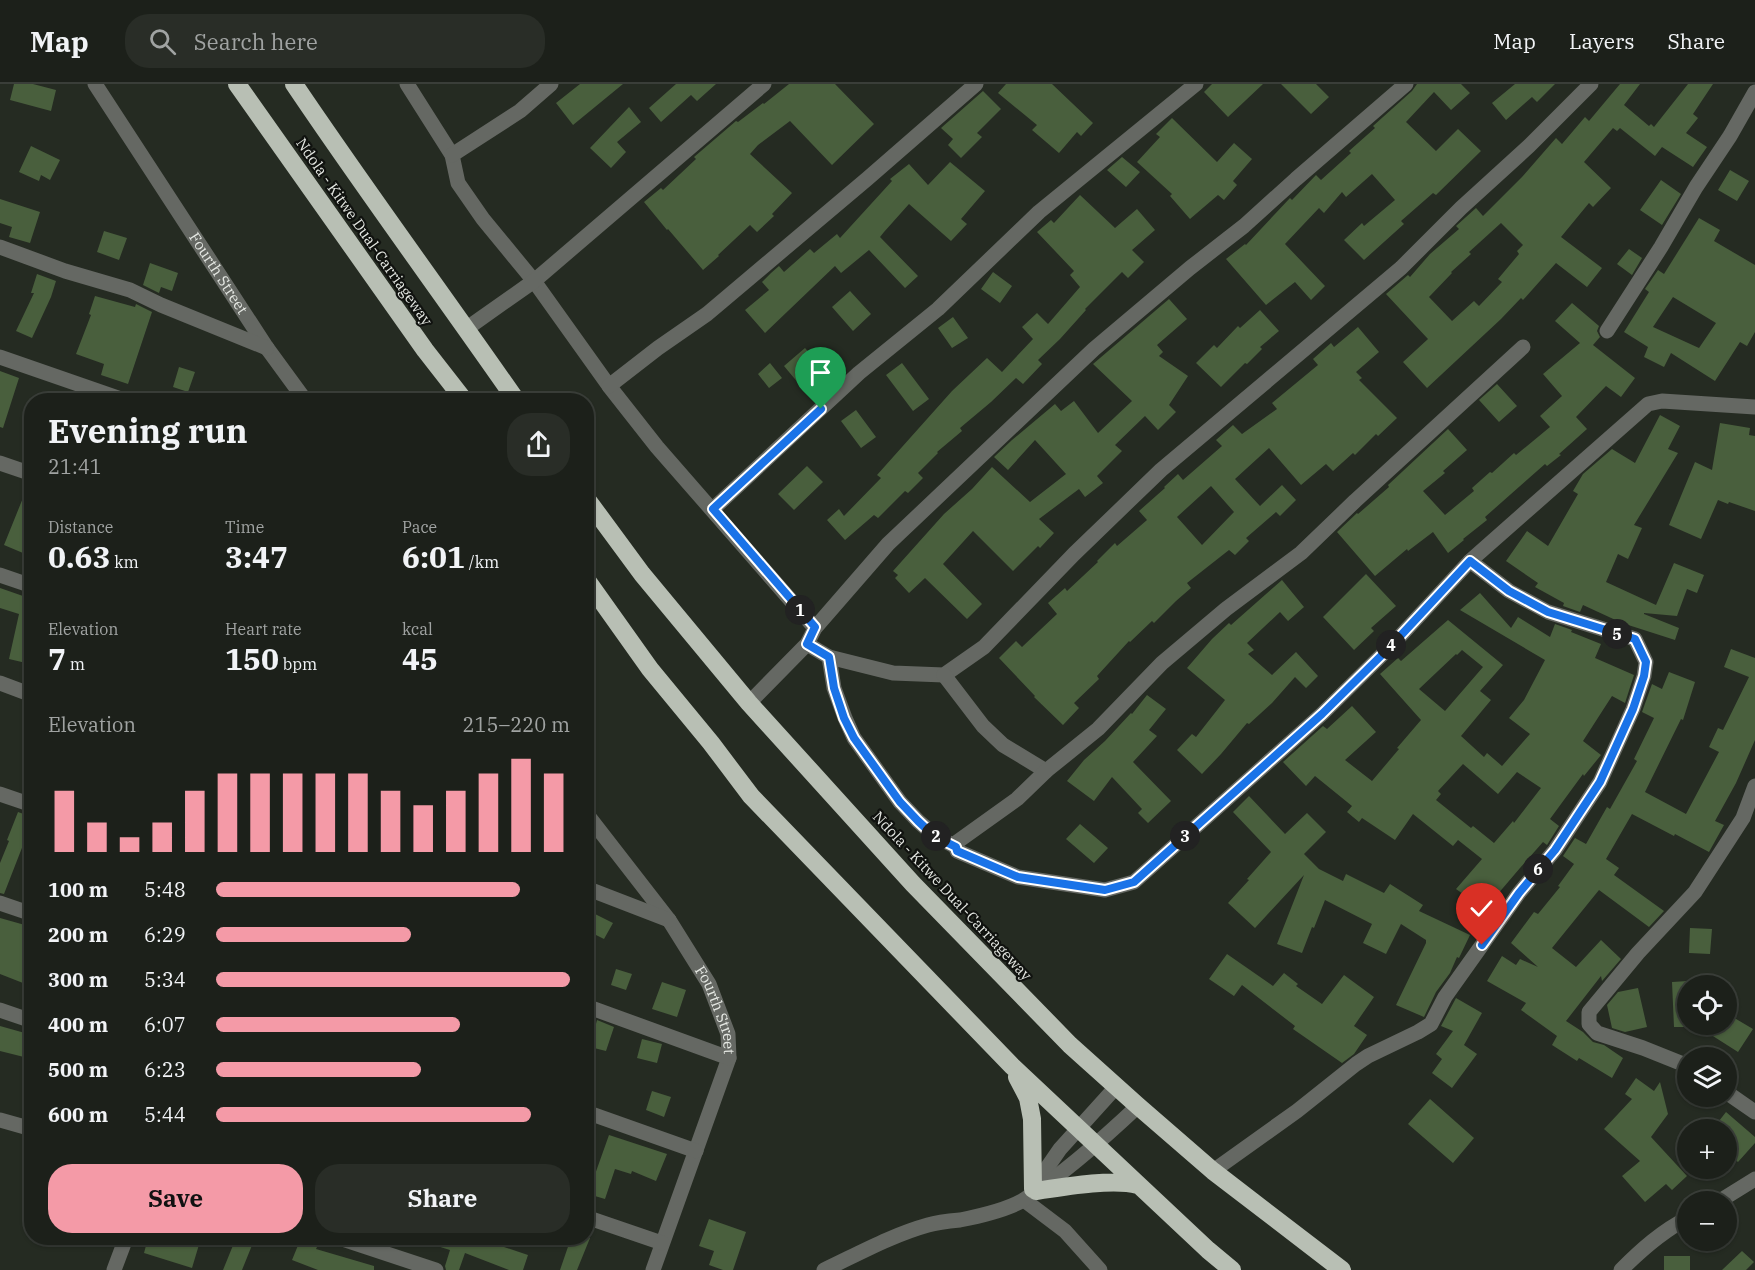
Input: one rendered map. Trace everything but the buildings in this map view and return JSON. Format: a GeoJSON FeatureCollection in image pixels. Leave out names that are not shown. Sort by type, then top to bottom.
{"type":"FeatureCollection","features":[{"type":"Feature","properties":{"kind":"highway","name":"Ndola - Kitwe Dual-Carriageway"},"geometry":{"type":"LineString","coordinates":[[237,84],[425,350],[459,393]]}},
{"type":"Feature","properties":{"kind":"highway","name":"Ndola - Kitwe Dual-Carriageway"},"geometry":{"type":"LineString","coordinates":[[294,84],[383,214],[511,393]]}},
{"type":"Feature","properties":{"kind":"highway","name":"Ndola - Kitwe Dual-Carriageway"},"geometry":{"type":"LineString","coordinates":[[594,509],[642,574],[749,704],[913,884],[1070,1045],[1213,1170],[1342,1270]]}},
{"type":"Feature","properties":{"kind":"highway"},"geometry":{"type":"LineString","coordinates":[[594,590],[650,669],[751,796],[1012,1066],[1232,1270]]}},
{"type":"Feature","properties":{"kind":"highway"},"geometry":{"type":"LineString","coordinates":[[1012,1066],[1028,1098],[1032,1119],[1031,1194],[1101,1183],[1138,1185]]}},
{"type":"Feature","properties":{"kind":"street","name":"Fourth Street"},"geometry":{"type":"LineString","coordinates":[[95,84],[267,348],[300,393]]}},
{"type":"Feature","properties":{"kind":"street"},"geometry":{"type":"LineString","coordinates":[[407,84],[452,156],[458,183],[483,219],[534,281],[609,386],[657,447],[815,627]]}},
{"type":"Feature","properties":{"kind":"street"},"geometry":{"type":"LineString","coordinates":[[452,156],[520,111],[551,84]]}},
{"type":"Feature","properties":{"kind":"street"},"geometry":{"type":"LineString","coordinates":[[466,329],[534,281],[764,84]]}},
{"type":"Feature","properties":{"kind":"street"},"geometry":{"type":"LineString","coordinates":[[609,386],[707,314],[976,84]]}},
{"type":"Feature","properties":{"kind":"street"},"geometry":{"type":"LineString","coordinates":[[713,509],[858,373],[938,309],[1039,212],[1196,84]]}},
{"type":"Feature","properties":{"kind":"street"},"geometry":{"type":"LineString","coordinates":[[749,704],[807,644],[815,627],[888,544],[1094,349],[1244,226],[1406,84]]}},
{"type":"Feature","properties":{"kind":"street"},"geometry":{"type":"LineString","coordinates":[[807,644],[829,657],[893,673],[945,675],[984,647],[1074,554],[1161,470],[1401,268],[1591,84]]}},
{"type":"Feature","properties":{"kind":"street"},"geometry":{"type":"LineString","coordinates":[[1607,331],[1696,187],[1731,136],[1755,92]]}},
{"type":"Feature","properties":{"kind":"street"},"geometry":{"type":"LineString","coordinates":[[0,247],[65,271],[130,290],[160,305],[267,348]]}},
{"type":"Feature","properties":{"kind":"street"},"geometry":{"type":"LineString","coordinates":[[956,847],[957,842],[1017,799],[1046,771],[1098,729],[1171,655],[1226,609],[1301,553],[1523,347]]}},
{"type":"Feature","properties":{"kind":"street"},"geometry":{"type":"LineString","coordinates":[[0,357],[103,393]]}},
{"type":"Feature","properties":{"kind":"street"},"geometry":{"type":"LineString","coordinates":[[829,657],[834,688],[844,718],[854,738],[900,802],[934,836],[956,847],[957,851],[1018,877],[1105,890],[1134,882],[1322,714],[1391,646],[1470,561],[1648,404],[1662,401],[1755,407]]}},
{"type":"Feature","properties":{"kind":"street"},"geometry":{"type":"LineString","coordinates":[[0,463],[24,471]]}},
{"type":"Feature","properties":{"kind":"street"},"geometry":{"type":"LineString","coordinates":[[1213,1170],[1297,1111],[1356,1064],[1431,1024],[1452,988],[1519,893],[1555,850],[1600,782],[1633,709],[1644,676],[1646,662],[1635,639],[1548,612],[1509,591],[1470,561]]}},
{"type":"Feature","properties":{"kind":"street"},"geometry":{"type":"LineString","coordinates":[[0,575],[24,583]]}},
{"type":"Feature","properties":{"kind":"street"},"geometry":{"type":"LineString","coordinates":[[945,675],[982,726],[1003,746],[1046,771]]}},
{"type":"Feature","properties":{"kind":"street"},"geometry":{"type":"LineString","coordinates":[[0,684],[24,692]]}},
{"type":"Feature","properties":{"kind":"street"},"geometry":{"type":"LineString","coordinates":[[1677,1062],[1597,1033],[1589,1024],[1589,1012],[1638,953],[1695,892],[1743,818],[1755,786]]}},
{"type":"Feature","properties":{"kind":"street"},"geometry":{"type":"LineString","coordinates":[[0,794],[24,802]]}},
{"type":"Feature","properties":{"kind":"street","name":"Fourth Street"},"geometry":{"type":"LineString","coordinates":[[594,823],[669,920],[709,984],[728,1034],[729,1059],[653,1270]]}},
{"type":"Feature","properties":{"kind":"street"},"geometry":{"type":"LineString","coordinates":[[594,891],[669,920]]}},
{"type":"Feature","properties":{"kind":"street"},"geometry":{"type":"LineString","coordinates":[[0,903],[24,911]]}},
{"type":"Feature","properties":{"kind":"street"},"geometry":{"type":"LineString","coordinates":[[594,1009],[729,1059]]}},
{"type":"Feature","properties":{"kind":"street"},"geometry":{"type":"LineString","coordinates":[[0,1010],[24,1018]]}},
{"type":"Feature","properties":{"kind":"street"},"geometry":{"type":"LineString","coordinates":[[1031,1194],[1060,1149],[1116,1087]]}},
{"type":"Feature","properties":{"kind":"street"},"geometry":{"type":"LineString","coordinates":[[1737,1100],[1755,1112]]}},
{"type":"Feature","properties":{"kind":"street"},"geometry":{"type":"LineString","coordinates":[[824,1270],[908,1231],[993,1212],[1031,1194],[1072,1166],[1138,1106]]}},
{"type":"Feature","properties":{"kind":"street"},"geometry":{"type":"LineString","coordinates":[[594,1115],[696,1151]]}},
{"type":"Feature","properties":{"kind":"street"},"geometry":{"type":"LineString","coordinates":[[0,1120],[24,1127]]}},
{"type":"Feature","properties":{"kind":"street"},"geometry":{"type":"LineString","coordinates":[[1736,1191],[1755,1179]]}},
{"type":"Feature","properties":{"kind":"street"},"geometry":{"type":"LineString","coordinates":[[1031,1194],[1100,1270]]}},
{"type":"Feature","properties":{"kind":"street"},"geometry":{"type":"LineString","coordinates":[[594,1220],[662,1243]]}},
{"type":"Feature","properties":{"kind":"street"},"geometry":{"type":"LineString","coordinates":[[1621,1270],[1642,1250],[1677,1224]]}},
{"type":"Feature","properties":{"kind":"street"},"geometry":{"type":"LineString","coordinates":[[114,1270],[123,1245]]}},
{"type":"Feature","properties":{"kind":"street"},"geometry":{"type":"LineString","coordinates":[[360,1245],[436,1270]]}},
{"type":"Feature","properties":{"kind":"route"},"geometry":{"type":"LineString","coordinates":[[821,409],[713,509],[815,627],[807,644],[829,657],[834,688],[844,718],[854,738],[900,802],[934,836],[956,847],[957,851],[1018,877],[1105,890],[1134,882],[1322,714],[1391,646],[1470,561],[1509,591],[1548,612],[1635,639],[1646,662],[1644,676],[1633,709],[1600,782],[1555,850],[1519,893],[1482,945]]}}]}
